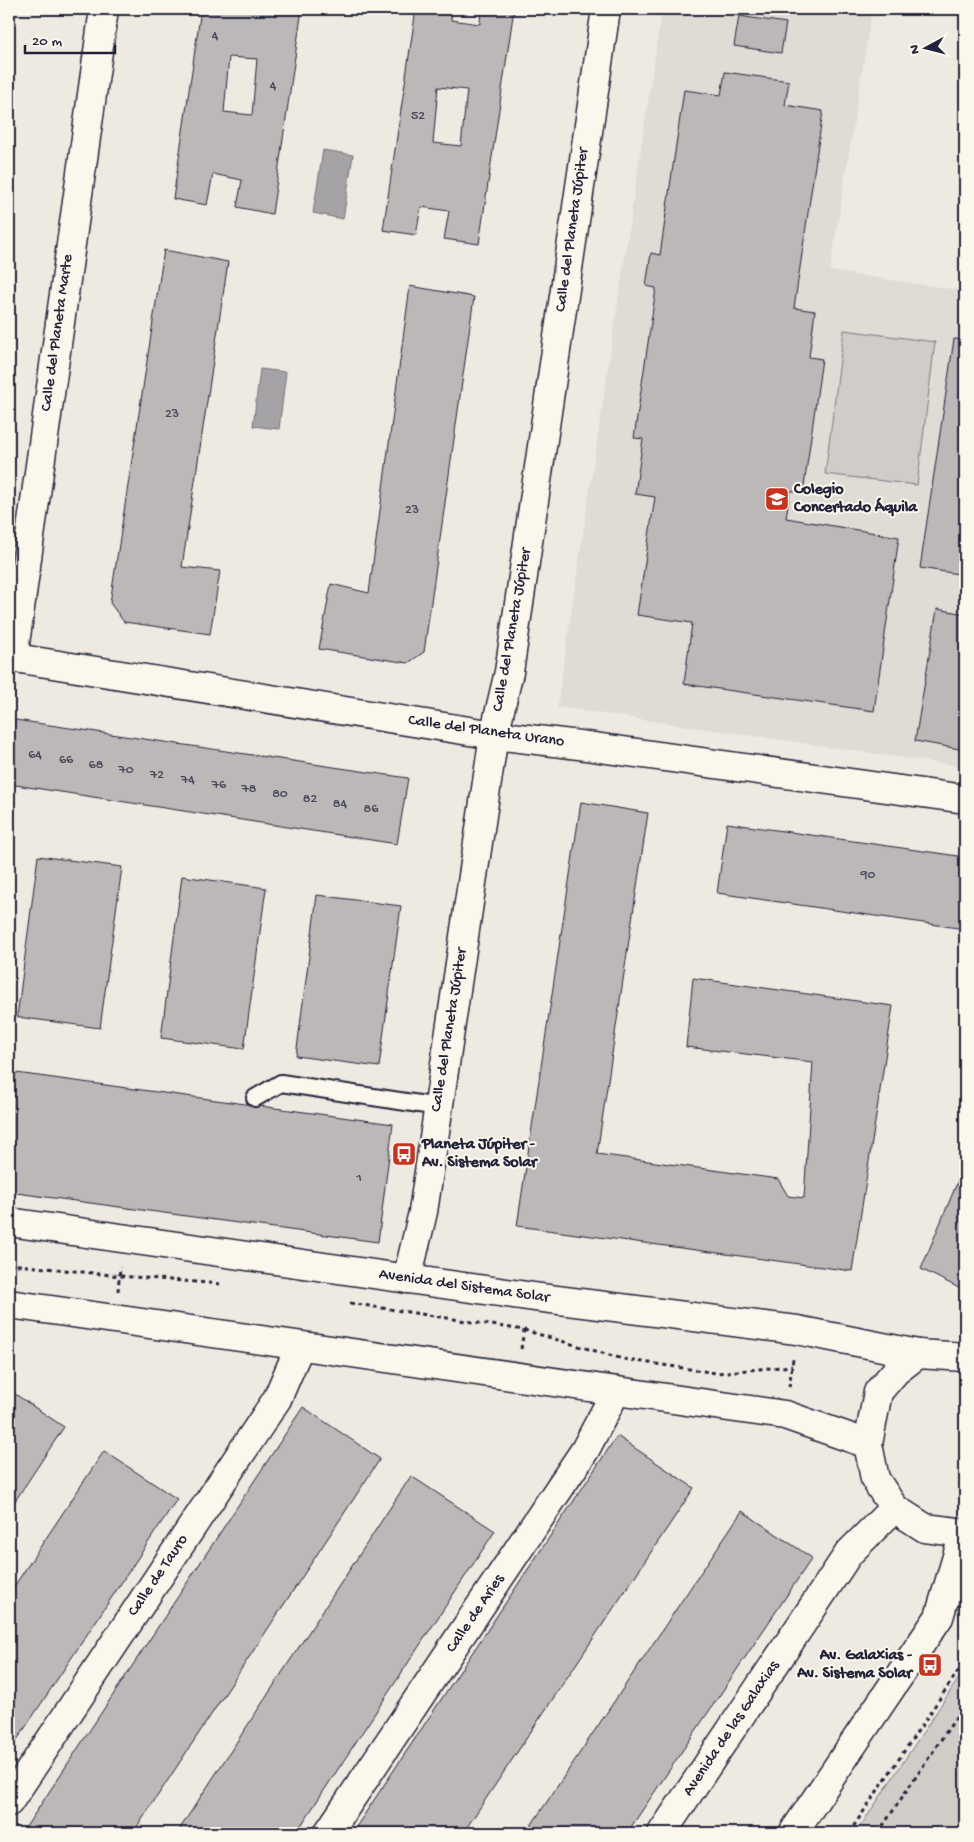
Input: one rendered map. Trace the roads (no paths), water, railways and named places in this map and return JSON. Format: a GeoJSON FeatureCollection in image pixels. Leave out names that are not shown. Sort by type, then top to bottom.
{"type":"FeatureCollection","features":[{"type":"Feature","properties":{"kind":"street","name":"Calle del Planeta Marte"},"geometry":{"type":"LineString","coordinates":[[11,658],[104,9]]}},
{"type":"Feature","properties":{"kind":"street","name":"Calle del Planeta Júpiter"},"geometry":{"type":"LineString","coordinates":[[407,1279],[423,1212],[494,734],[511,662],[606,9]]}},
{"type":"Feature","properties":{"kind":"street","name":"Calle del Planeta Urano"},"geometry":{"type":"LineString","coordinates":[[11,658],[494,734],[965,799]]}},
{"type":"Feature","properties":{"kind":"street","name":"Avenida del Sistema Solar"},"geometry":{"type":"LineString","coordinates":[[9,1222],[534,1297],[797,1330],[918,1354],[963,1356]]}},
{"type":"Feature","properties":{"kind":"street"},"geometry":{"type":"LineString","coordinates":[[9,1304],[785,1415],[868,1444]]}},
{"type":"Feature","properties":{"kind":"street","name":"Calle de Tauro"},"geometry":{"type":"LineString","coordinates":[[9,1802],[277,1399],[300,1346]]}},
{"type":"Feature","properties":{"kind":"street"},"geometry":{"type":"LineString","coordinates":[[793,1833],[939,1616],[961,1544],[963,1534],[925,1528],[894,1508],[874,1479],[868,1444],[878,1392],[896,1371],[918,1354]]}},
{"type":"Feature","properties":{"kind":"street","name":"Calle de Aries"},"geometry":{"type":"LineString","coordinates":[[328,1833],[585,1450],[616,1391]]}},
{"type":"Feature","properties":{"kind":"street","name":"Avenida de las Galaxias"},"geometry":{"type":"LineString","coordinates":[[662,1833],[849,1553],[894,1508]]}},
{"type":"Feature","properties":{"kind":"lane"},"geometry":{"type":"LineString","coordinates":[[255,1098],[281,1083],[439,1107]]}},
{"type":"Feature","properties":{"kind":"place","name":"Colegio Concertado Áquila"},"geometry":{"type":"Point","coordinates":[777,499]}},
{"type":"Feature","properties":{"kind":"place","name":"Planeta Júpiter - Av. Sistema Solar"},"geometry":{"type":"Point","coordinates":[404,1154]}},
{"type":"Feature","properties":{"kind":"place","name":"Av. Galaxias - Av. Sistema Solar"},"geometry":{"type":"Point","coordinates":[930,1665]}}]}
